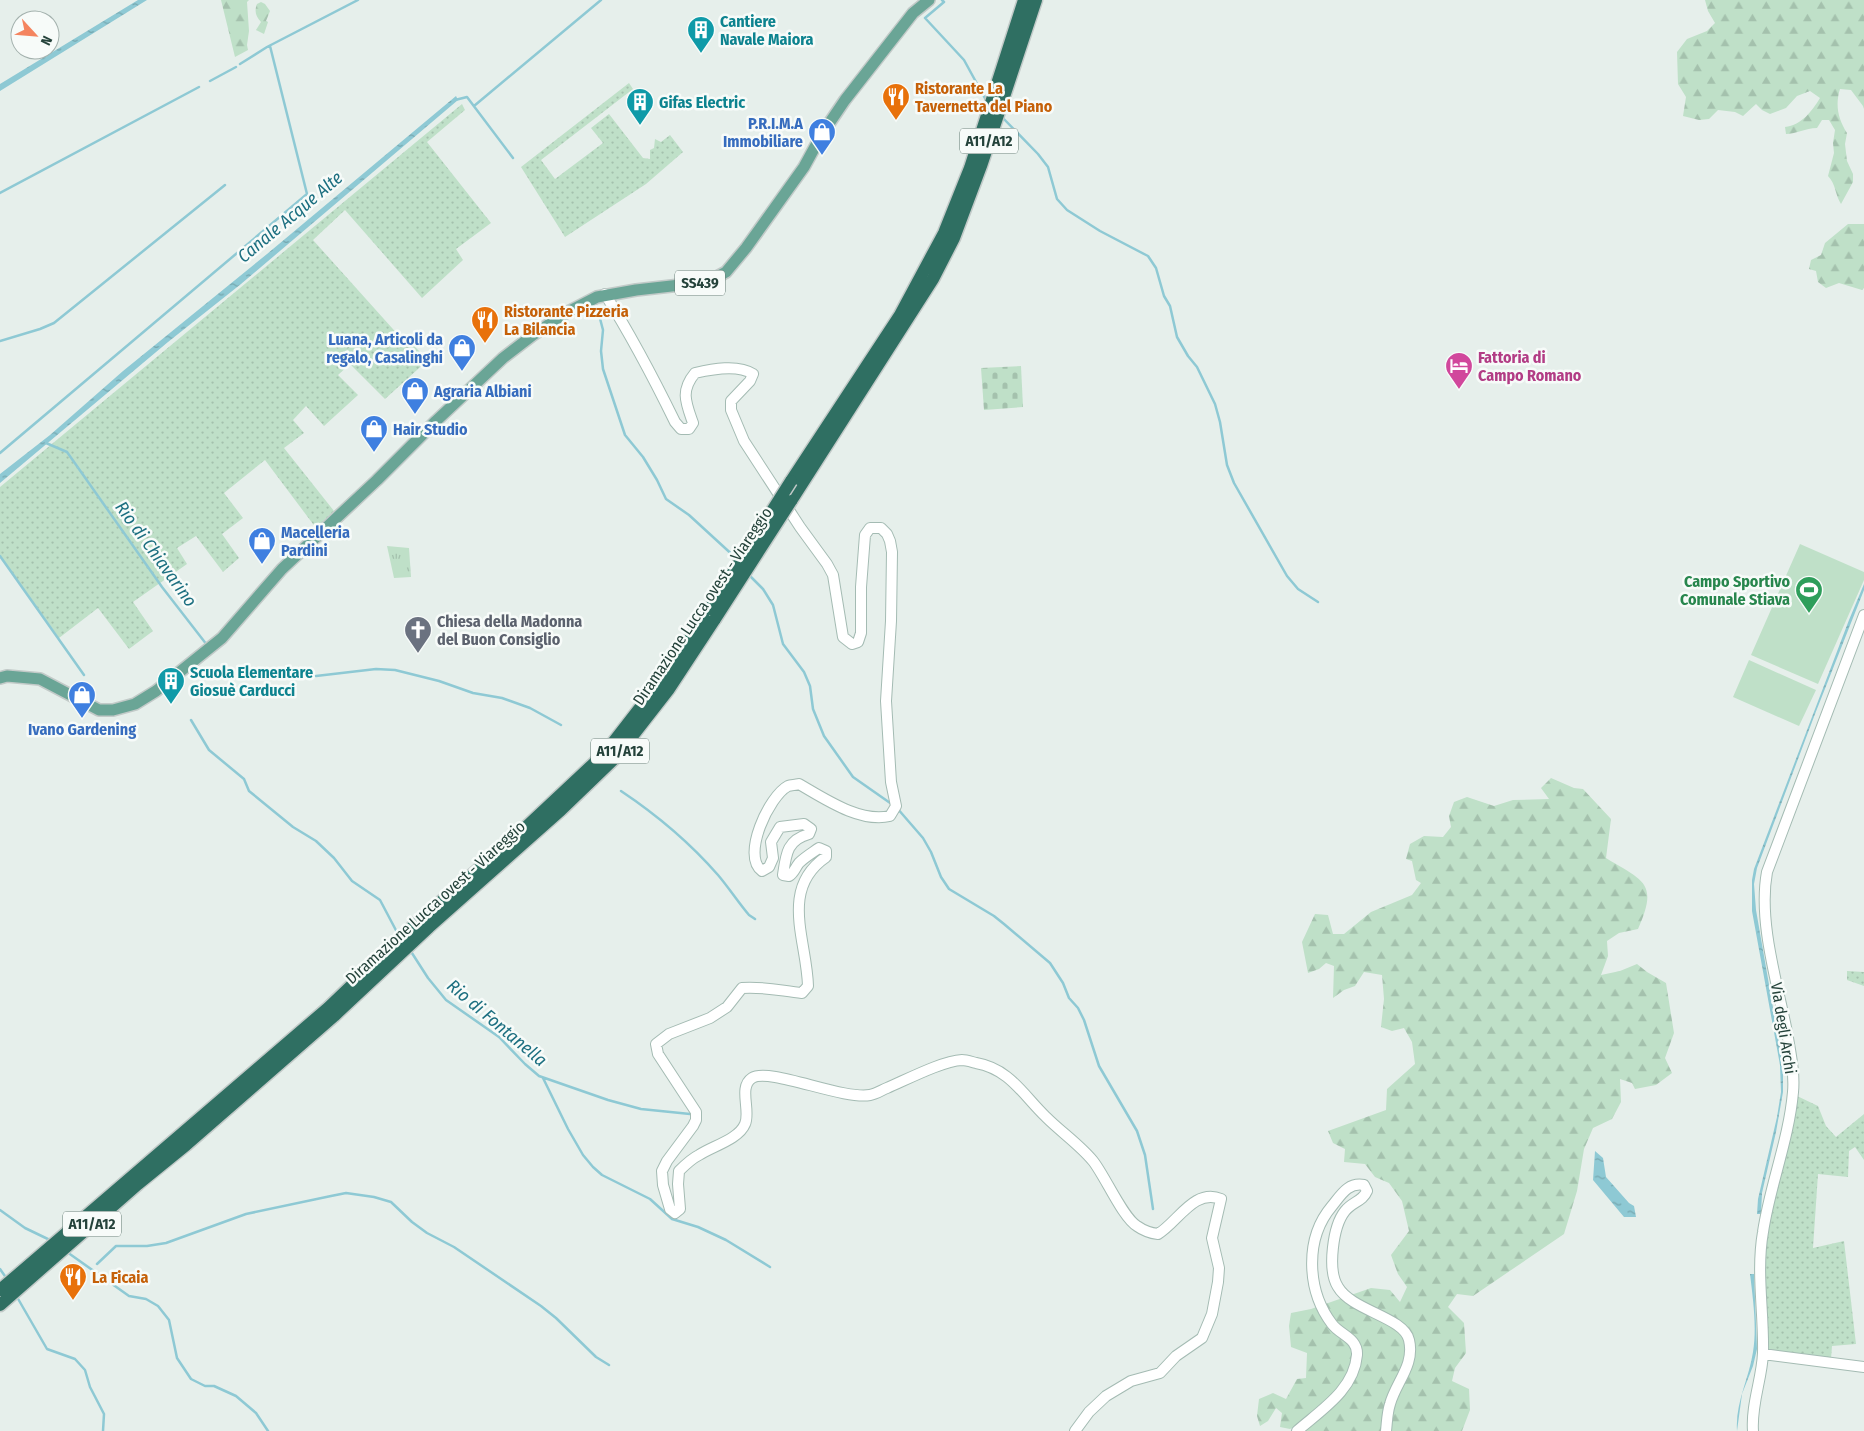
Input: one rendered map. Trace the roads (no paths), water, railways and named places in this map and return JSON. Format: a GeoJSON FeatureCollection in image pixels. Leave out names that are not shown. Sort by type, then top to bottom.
{"type":"FeatureCollection","features":[{"type":"Feature","properties":{"kind":"highway","name":"Diramazione Lucca ovest - Viareggio"},"geometry":{"type":"LineString","coordinates":[[331,1012],[420,920],[507,845],[605,753],[713,614],[791,501],[927,277],[970,168],[1024,0]]}},
{"type":"Feature","properties":{"kind":"highway","name":"Diramazione Lucca ovest - Viareggio"},"geometry":{"type":"LineString","coordinates":[[0,1305],[138,1184],[182,1141],[561,810],[616,757],[669,689],[791,481],[900,315],[954,238],[1036,0]]}},
{"type":"Feature","properties":{"kind":"highway","name":"Diramazione Lucca ovest - Viareggio"},"geometry":{"type":"LineString","coordinates":[[0,1290],[108,1196],[182,1141]]}},
{"type":"Feature","properties":{"kind":"main road","name":"SS439"},"geometry":{"type":"LineString","coordinates":[[0,678],[6,676],[40,679],[99,710],[113,710],[135,704],[156,691],[222,638],[282,569],[504,358],[533,335],[566,313],[605,294],[698,283],[716,278],[726,272],[746,248],[804,167],[822,134],[845,100],[913,13],[929,0]]}},
{"type":"Feature","properties":{"kind":"street"},"geometry":{"type":"LineString","coordinates":[[605,294],[634,339],[675,422],[681,428],[689,429],[693,423],[685,401],[688,382],[695,373],[708,370],[744,369],[753,374],[750,381],[731,401],[730,410],[744,441],[833,575],[844,637],[852,644],[858,642],[861,633],[861,587],[865,535],[870,528],[881,528],[887,534],[892,552],[886,701],[891,782],[895,808],[890,816],[880,818],[866,817],[841,808],[800,784],[788,786],[777,796],[767,810],[755,843],[754,858],[762,871],[769,867],[772,858],[771,842],[780,827],[804,824],[811,829],[809,834],[798,837],[791,842],[783,875],[789,876],[797,865],[819,848],[826,851],[826,857],[817,863],[804,880],[798,906],[799,924],[808,972],[808,986],[802,992],[756,987],[742,988],[727,1007],[710,1018],[669,1034],[656,1044],[658,1054],[696,1112],[696,1120],[693,1126],[666,1161],[662,1171],[663,1185],[670,1209],[675,1213],[680,1209],[679,1171],[699,1155],[734,1137],[742,1130],[746,1122],[748,1108],[746,1087],[750,1078],[776,1077],[854,1096],[871,1095],[940,1066],[961,1060],[990,1066],[1009,1077],[1044,1116],[1092,1160],[1135,1226],[1158,1234],[1168,1228],[1197,1200],[1209,1196],[1221,1199],[1212,1238],[1218,1268],[1218,1282],[1212,1314],[1202,1338],[1176,1356],[1160,1373],[1131,1381],[1106,1396],[1089,1412],[1075,1431]]}},
{"type":"Feature","properties":{"kind":"street","name":"Via degli Archi"},"geometry":{"type":"LineString","coordinates":[[1753,1431],[1754,1404],[1763,1354],[1760,1255],[1763,1230],[1794,1091],[1793,1064],[1770,945],[1764,889],[1773,854],[1864,615]]}},
{"type":"Feature","properties":{"kind":"street"},"geometry":{"type":"LineString","coordinates":[[1297,1431],[1343,1390],[1355,1370],[1357,1352],[1352,1339],[1333,1325],[1318,1301],[1312,1268],[1316,1233],[1327,1211],[1347,1188],[1358,1184],[1364,1185],[1367,1191],[1365,1197],[1346,1210],[1340,1220],[1332,1249],[1334,1281],[1341,1293],[1354,1304],[1402,1328],[1409,1339],[1408,1365],[1390,1405],[1386,1431]]}},
{"type":"Feature","properties":{"kind":"street"},"geometry":{"type":"LineString","coordinates":[[1763,1354],[1864,1367]]}},
{"type":"Feature","properties":{"kind":"water"},"geometry":{"type":"Polygon","coordinates":[[[138,0],[147,0],[60,54],[60,47],[138,0]]]}},
{"type":"Feature","properties":{"kind":"water"},"geometry":{"type":"Polygon","coordinates":[[[39,60],[50,60],[0,91],[0,84],[39,60]]]}},
{"type":"Feature","properties":{"kind":"water"},"geometry":{"type":"Polygon","coordinates":[[[456,96],[458,100],[241,284],[168,342],[0,483],[0,474],[50,435],[123,371],[456,96]]]}},
{"type":"Feature","properties":{"kind":"water"},"geometry":{"type":"Polygon","coordinates":[[[1864,584],[1864,590],[1757,868],[1754,884],[1756,910],[1783,1065],[1783,1092],[1762,1193],[1761,1214],[1757,1214],[1758,1199],[1781,1092],[1780,1065],[1752,911],[1752,880],[1754,869],[1864,584]]]}},
{"type":"Feature","properties":{"kind":"water"},"geometry":{"type":"Polygon","coordinates":[[[1595,1151],[1603,1158],[1606,1177],[1629,1203],[1634,1206],[1636,1217],[1624,1217],[1593,1180],[1595,1151]]]}},
{"type":"Feature","properties":{"kind":"water"},"geometry":{"type":"Polygon","coordinates":[[[1750,1274],[1754,1274],[1757,1349],[1753,1366],[1742,1393],[1749,1372],[1755,1333],[1750,1274]]]}},
{"type":"Feature","properties":{"kind":"water"},"geometry":{"type":"Polygon","coordinates":[[[1742,1395],[1737,1431],[1738,1411],[1742,1395]]]}},
{"type":"Feature","properties":{"kind":"waterway"},"geometry":{"type":"LineString","coordinates":[[240,64],[267,47],[358,0]]}},
{"type":"Feature","properties":{"kind":"waterway","name":"Canale Acque Alte"},"geometry":{"type":"LineString","coordinates":[[474,106],[601,0]]}},
{"type":"Feature","properties":{"kind":"waterway","name":"Canale Acque Alte"},"geometry":{"type":"LineString","coordinates":[[942,0],[944,2],[925,18],[964,60],[987,102]]}},
{"type":"Feature","properties":{"kind":"waterway"},"geometry":{"type":"LineString","coordinates":[[0,453],[307,194],[270,46]]}},
{"type":"Feature","properties":{"kind":"waterway"},"geometry":{"type":"LineString","coordinates":[[210,81],[236,67]]}},
{"type":"Feature","properties":{"kind":"waterway"},"geometry":{"type":"LineString","coordinates":[[0,193],[199,87]]}},
{"type":"Feature","properties":{"kind":"waterway"},"geometry":{"type":"LineString","coordinates":[[455,100],[467,97],[513,158]]}},
{"type":"Feature","properties":{"kind":"waterway","name":"Canale Acque Alte"},"geometry":{"type":"LineString","coordinates":[[1001,116],[1048,167],[1057,199],[1067,210],[1100,231],[1148,256],[1156,268],[1164,296],[1170,306],[1177,337],[1197,367],[1215,404],[1227,465],[1234,483],[1287,576],[1298,589],[1318,602]]}},
{"type":"Feature","properties":{"kind":"waterway"},"geometry":{"type":"LineString","coordinates":[[0,341],[54,323],[225,185]]}},
{"type":"Feature","properties":{"kind":"waterway"},"geometry":{"type":"LineString","coordinates":[[597,307],[603,330],[601,351],[603,369],[625,435],[643,457],[666,499],[689,515],[737,559]]}},
{"type":"Feature","properties":{"kind":"waterway","name":"Rio di Chiavarino"},"geometry":{"type":"LineString","coordinates":[[46,443],[67,452],[162,587],[207,645]]}},
{"type":"Feature","properties":{"kind":"waterway","name":"Rio di Fontanella"},"geometry":{"type":"LineString","coordinates":[[0,556],[84,675]]}},
{"type":"Feature","properties":{"kind":"waterway"},"geometry":{"type":"LineString","coordinates":[[749,575],[763,589],[773,605],[783,644],[804,672],[810,686],[813,709],[824,736],[853,777],[893,805]]}},
{"type":"Feature","properties":{"kind":"waterway","name":"Rio di Chiavarino"},"geometry":{"type":"LineString","coordinates":[[316,676],[376,669],[395,670],[439,681],[473,693],[502,698],[530,708],[561,725]]}},
{"type":"Feature","properties":{"kind":"waterway","name":"Rio di Fontanella"},"geometry":{"type":"LineString","coordinates":[[191,720],[209,750],[244,779],[249,791],[293,827],[316,841],[334,858],[352,881],[380,900],[399,936]]}},
{"type":"Feature","properties":{"kind":"waterway","name":"Rio di Chiavarino"},"geometry":{"type":"LineString","coordinates":[[621,791],[660,820],[696,852],[718,875],[749,915],[755,919]]}},
{"type":"Feature","properties":{"kind":"waterway"},"geometry":{"type":"LineString","coordinates":[[897,808],[923,838],[941,877],[949,889],[1004,924],[1050,963],[1063,983],[1069,998],[1078,1008],[1084,1020],[1099,1066],[1137,1131],[1145,1155],[1153,1209]]}},
{"type":"Feature","properties":{"kind":"waterway","name":"Rio di Fontanella"},"geometry":{"type":"LineString","coordinates":[[410,950],[428,978],[446,1000],[499,1037],[539,1076],[608,1100],[641,1109],[690,1114]]}},
{"type":"Feature","properties":{"kind":"waterway","name":"Rio di Fontanella"},"geometry":{"type":"LineString","coordinates":[[543,1078],[583,1155],[602,1175],[650,1199],[672,1219],[698,1227],[726,1240],[770,1267]]}},
{"type":"Feature","properties":{"kind":"waterway"},"geometry":{"type":"LineString","coordinates":[[97,1264],[116,1246],[147,1246],[166,1243],[246,1214],[346,1193],[374,1197],[391,1202],[427,1233],[454,1247],[541,1306],[596,1357],[609,1365]]}},
{"type":"Feature","properties":{"kind":"waterway"},"geometry":{"type":"LineString","coordinates":[[0,1210],[25,1228],[52,1241]]}},
{"type":"Feature","properties":{"kind":"waterway"},"geometry":{"type":"LineString","coordinates":[[67,1252],[129,1296],[146,1299],[158,1306],[169,1320],[177,1358],[191,1379],[205,1386],[214,1386],[236,1396],[256,1413],[268,1431]]}},
{"type":"Feature","properties":{"kind":"waterway"},"geometry":{"type":"LineString","coordinates":[[0,1269],[7,1279]]}},
{"type":"Feature","properties":{"kind":"waterway"},"geometry":{"type":"LineString","coordinates":[[17,1297],[47,1349],[75,1359],[85,1370],[90,1387],[104,1414],[103,1431]]}},
{"type":"Feature","properties":{"kind":"place","name":"Cantiere Navale Maiora"},"geometry":{"type":"Point","coordinates":[701,54]}},
{"type":"Feature","properties":{"kind":"place","name":"Ristorante La Tavernetta del Piano"},"geometry":{"type":"Point","coordinates":[896,121]}},
{"type":"Feature","properties":{"kind":"place","name":"Gifas Electric"},"geometry":{"type":"Point","coordinates":[640,126]}},
{"type":"Feature","properties":{"kind":"place","name":"P.R.I.M.A Immobiliare"},"geometry":{"type":"Point","coordinates":[822,156]}},
{"type":"Feature","properties":{"kind":"place","name":"Ristorante Pizzeria La Bilancia"},"geometry":{"type":"Point","coordinates":[485,344]}},
{"type":"Feature","properties":{"kind":"place","name":"Luana, Articoli da regalo, Casalinghi"},"geometry":{"type":"Point","coordinates":[462,372]}},
{"type":"Feature","properties":{"kind":"place","name":"Fattoria di Campo Romano"},"geometry":{"type":"Point","coordinates":[1459,390]}},
{"type":"Feature","properties":{"kind":"place","name":"Agraria Albiani"},"geometry":{"type":"Point","coordinates":[415,415]}},
{"type":"Feature","properties":{"kind":"place","name":"Hair Studio"},"geometry":{"type":"Point","coordinates":[374,453]}},
{"type":"Feature","properties":{"kind":"place","name":"Macelleria Pardini"},"geometry":{"type":"Point","coordinates":[262,565]}},
{"type":"Feature","properties":{"kind":"place","name":"Campo Sportivo Comunale Stiava"},"geometry":{"type":"Point","coordinates":[1809,614]}},
{"type":"Feature","properties":{"kind":"place","name":"Chiesa della Madonna del Buon Consiglio"},"geometry":{"type":"Point","coordinates":[418,654]}},
{"type":"Feature","properties":{"kind":"place","name":"Scuola Elementare Giosuè Carducci"},"geometry":{"type":"Point","coordinates":[171,705]}},
{"type":"Feature","properties":{"kind":"place","name":"Ivano Gardening"},"geometry":{"type":"Point","coordinates":[82,719]}},
{"type":"Feature","properties":{"kind":"place","name":"La Ficaia"},"geometry":{"type":"Point","coordinates":[73,1301]}}]}
